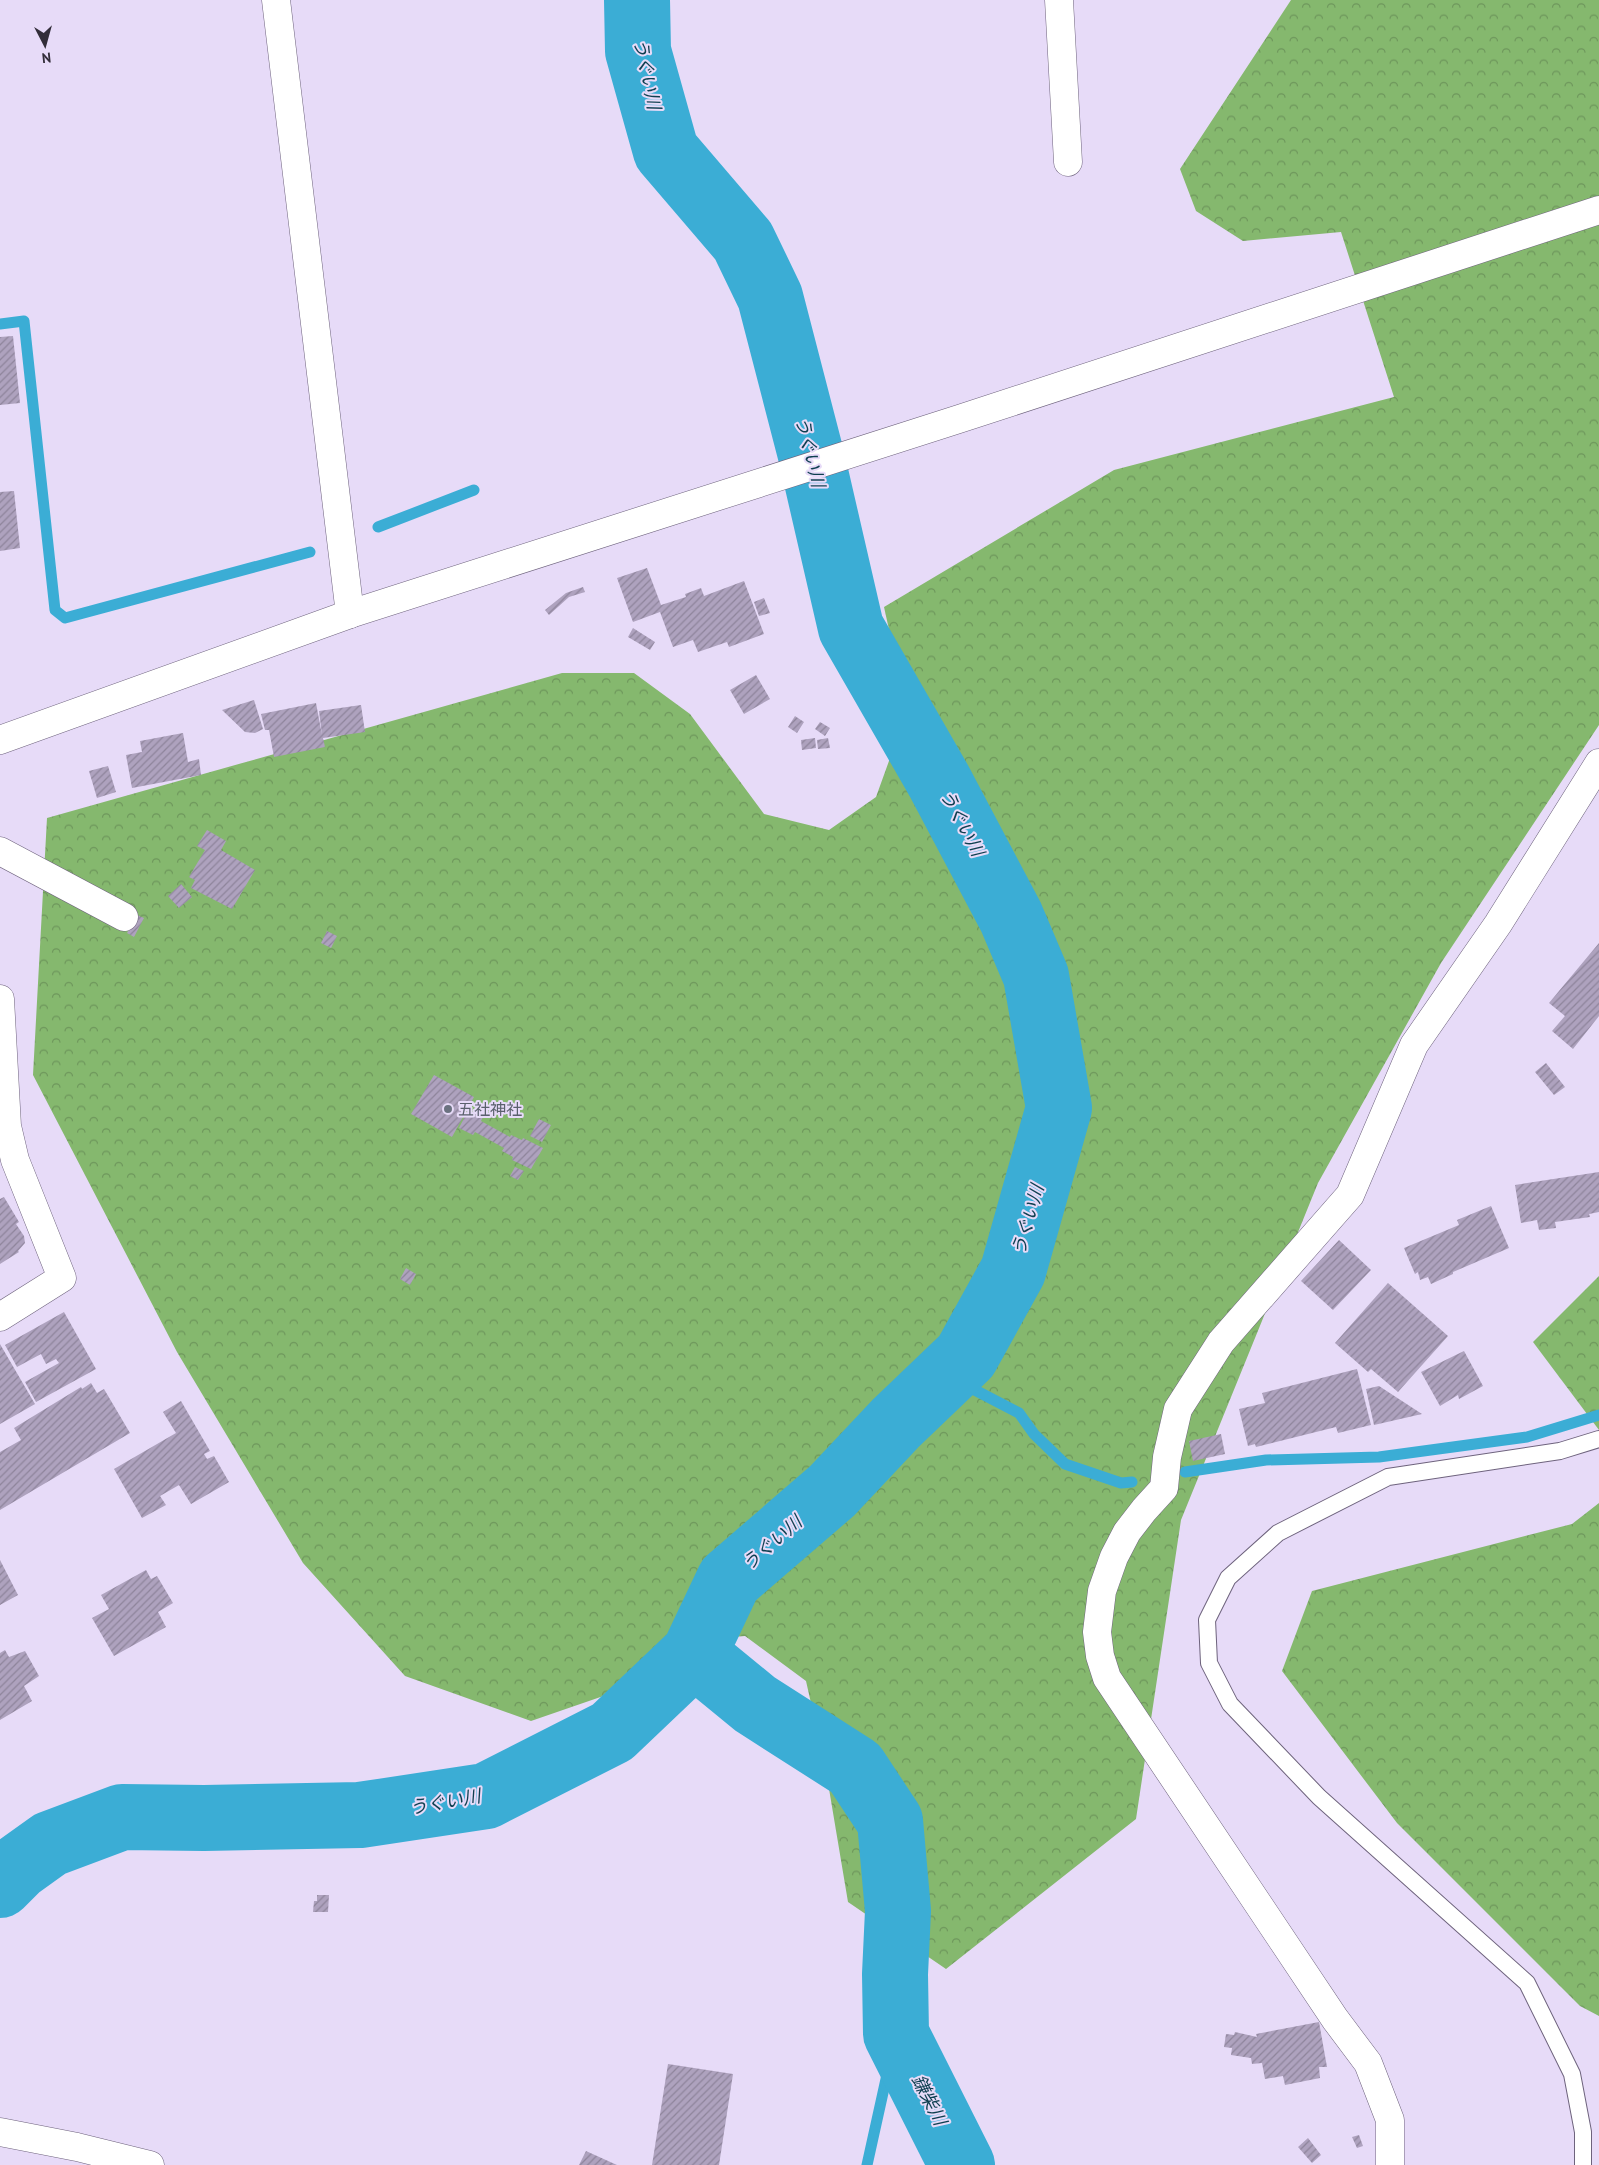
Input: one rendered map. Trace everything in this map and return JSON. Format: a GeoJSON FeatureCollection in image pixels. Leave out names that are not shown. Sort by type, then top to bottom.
{"type":"FeatureCollection","features":[{"type":"Feature","properties":{"kind":"street"},"geometry":{"type":"LineString","coordinates":[[276,0],[350,614]]}},
{"type":"Feature","properties":{"kind":"street"},"geometry":{"type":"LineString","coordinates":[[1059,0],[1068,162]]}},
{"type":"Feature","properties":{"kind":"street"},"geometry":{"type":"LineString","coordinates":[[0,740],[350,614],[959,419],[1599,210]]}},
{"type":"Feature","properties":{"kind":"street"},"geometry":{"type":"LineString","coordinates":[[1390,2165],[1390,2120],[1368,2063],[1335,2018],[1107,1678],[1100,1656],[1097,1632],[1098,1611],[1102,1592],[1114,1557],[1127,1532],[1164,1488],[1167,1456],[1178,1409],[1192,1385],[1221,1342],[1350,1195],[1414,1045],[1498,924],[1599,763]]}},
{"type":"Feature","properties":{"kind":"street"},"geometry":{"type":"LineString","coordinates":[[0,851],[124,917]]}},
{"type":"Feature","properties":{"kind":"street"},"geometry":{"type":"LineString","coordinates":[[0,1000],[7,1126],[15,1160],[62,1278],[0,1317]]}},
{"type":"Feature","properties":{"kind":"street"},"geometry":{"type":"LineString","coordinates":[[0,2132],[73,2156],[150,2165]]}},
{"type":"Feature","properties":{"kind":"lane"},"geometry":{"type":"LineString","coordinates":[[1584,2165],[1583,2132],[1572,2074],[1527,1983],[1319,1797],[1230,1704],[1209,1663],[1207,1620],[1228,1578],[1278,1532],[1388,1478],[1560,1451],[1599,1439]]}},
{"type":"Feature","properties":{"kind":"green space"},"geometry":{"type":"Polygon","coordinates":[[[1291,0],[1599,0],[1599,725],[1441,963],[1318,1183],[1181,1520],[1136,1819],[946,1969],[848,1902],[825,1765],[806,1681],[745,1636],[696,1640],[644,1682],[531,1721],[405,1676],[303,1563],[177,1352],[33,1075],[47,818],[562,673],[634,673],[690,714],[764,814],[829,830],[876,797],[907,711],[884,607],[1114,470],[1394,397],[1341,232],[1243,241],[1196,211],[1180,169],[1291,0]]]}},
{"type":"Feature","properties":{"kind":"green space"},"geometry":{"type":"Polygon","coordinates":[[[1599,1276],[1599,1430],[1533,1342],[1599,1276]]]}},
{"type":"Feature","properties":{"kind":"green space"},"geometry":{"type":"Polygon","coordinates":[[[1599,1503],[1599,2016],[1580,2006],[1397,1823],[1282,1671],[1312,1591],[1572,1524],[1599,1503]]]}},
{"type":"Feature","properties":{"kind":"building"},"geometry":{"type":"Polygon","coordinates":[[[13,336],[20,403],[0,405],[0,337],[13,336]]]}},
{"type":"Feature","properties":{"kind":"building"},"geometry":{"type":"Polygon","coordinates":[[[14,491],[20,548],[0,551],[0,492],[14,491]]]}},
{"type":"Feature","properties":{"kind":"building"},"geometry":{"type":"Polygon","coordinates":[[[647,568],[661,605],[686,597],[685,594],[701,588],[704,596],[744,581],[764,634],[729,647],[727,642],[698,652],[693,640],[673,647],[660,612],[633,622],[617,578],[647,568]]]}},
{"type":"Feature","properties":{"kind":"building"},"geometry":{"type":"Polygon","coordinates":[[[583,587],[585,592],[569,597],[549,615],[545,610],[566,593],[583,587]]]}},
{"type":"Feature","properties":{"kind":"building"},"geometry":{"type":"Polygon","coordinates":[[[764,598],[770,613],[759,616],[754,602],[764,598]]]}},
{"type":"Feature","properties":{"kind":"building"},"geometry":{"type":"Polygon","coordinates":[[[633,628],[655,642],[650,650],[628,637],[633,628]]]}},
{"type":"Feature","properties":{"kind":"building"},"geometry":{"type":"Polygon","coordinates":[[[756,675],[770,699],[744,714],[730,690],[756,675]]]}},
{"type":"Feature","properties":{"kind":"building"},"geometry":{"type":"Polygon","coordinates":[[[254,700],[263,729],[255,733],[245,732],[222,710],[254,700]]]}},
{"type":"Feature","properties":{"kind":"building"},"geometry":{"type":"Polygon","coordinates":[[[316,703],[322,735],[319,711],[361,705],[365,732],[323,738],[325,747],[274,757],[269,730],[265,730],[261,714],[316,703]]]}},
{"type":"Feature","properties":{"kind":"building"},"geometry":{"type":"Polygon","coordinates":[[[795,716],[804,722],[797,733],[788,727],[795,716]]]}},
{"type":"Feature","properties":{"kind":"building"},"geometry":{"type":"Polygon","coordinates":[[[820,722],[830,728],[825,736],[815,729],[820,722]]]}},
{"type":"Feature","properties":{"kind":"building"},"geometry":{"type":"Polygon","coordinates":[[[183,733],[188,762],[199,759],[201,775],[132,788],[126,755],[142,752],[140,741],[183,733]]]}},
{"type":"Feature","properties":{"kind":"building"},"geometry":{"type":"Polygon","coordinates":[[[815,738],[816,748],[802,750],[801,740],[815,738]]]}},
{"type":"Feature","properties":{"kind":"building"},"geometry":{"type":"Polygon","coordinates":[[[828,738],[830,748],[818,749],[817,740],[828,738]]]}},
{"type":"Feature","properties":{"kind":"building"},"geometry":{"type":"Polygon","coordinates":[[[108,766],[116,792],[97,798],[89,771],[108,766]]]}},
{"type":"Feature","properties":{"kind":"building"},"geometry":{"type":"Polygon","coordinates":[[[207,830],[226,841],[221,850],[255,870],[232,909],[191,888],[195,880],[189,877],[205,850],[197,846],[207,830]]]}},
{"type":"Feature","properties":{"kind":"building"},"geometry":{"type":"Polygon","coordinates":[[[181,884],[192,897],[179,908],[168,896],[181,884]]]}},
{"type":"Feature","properties":{"kind":"building"},"geometry":{"type":"Polygon","coordinates":[[[137,915],[144,918],[134,937],[127,933],[137,915]]]}},
{"type":"Feature","properties":{"kind":"building"},"geometry":{"type":"Polygon","coordinates":[[[327,931],[337,936],[331,948],[321,943],[327,931]]]}},
{"type":"Feature","properties":{"kind":"building"},"geometry":{"type":"Polygon","coordinates":[[[1599,943],[1599,1016],[1573,1049],[1552,1031],[1565,1016],[1549,1003],[1599,943]]]}},
{"type":"Feature","properties":{"kind":"building"},"geometry":{"type":"Polygon","coordinates":[[[1546,1063],[1565,1087],[1554,1095],[1535,1072],[1546,1063]]]}},
{"type":"Feature","properties":{"kind":"building"},"geometry":{"type":"Polygon","coordinates":[[[434,1075],[474,1097],[452,1137],[411,1114],[434,1075]]]}},
{"type":"Feature","properties":{"kind":"building"},"geometry":{"type":"Polygon","coordinates":[[[468,1110],[483,1117],[481,1121],[510,1137],[511,1135],[522,1140],[523,1138],[543,1148],[531,1169],[512,1160],[513,1157],[502,1151],[504,1148],[475,1132],[473,1135],[459,1128],[468,1110]]]}},
{"type":"Feature","properties":{"kind":"building"},"geometry":{"type":"Polygon","coordinates":[[[539,1119],[551,1125],[542,1142],[530,1136],[539,1119]]]}},
{"type":"Feature","properties":{"kind":"building"},"geometry":{"type":"Polygon","coordinates":[[[515,1167],[524,1171],[518,1180],[510,1176],[515,1167]]]}},
{"type":"Feature","properties":{"kind":"building"},"geometry":{"type":"Polygon","coordinates":[[[1599,1172],[1599,1212],[1589,1214],[1590,1217],[1555,1222],[1556,1228],[1539,1230],[1537,1220],[1521,1223],[1515,1185],[1599,1172]]]}},
{"type":"Feature","properties":{"kind":"building"},"geometry":{"type":"Polygon","coordinates":[[[4,1197],[19,1222],[16,1224],[24,1236],[25,1243],[19,1252],[0,1264],[0,1199],[4,1197]]]}},
{"type":"Feature","properties":{"kind":"building"},"geometry":{"type":"Polygon","coordinates":[[[1491,1206],[1509,1248],[1453,1272],[1453,1274],[1431,1284],[1428,1277],[1420,1280],[1418,1272],[1415,1274],[1404,1248],[1459,1225],[1457,1220],[1491,1206]]]}},
{"type":"Feature","properties":{"kind":"building"},"geometry":{"type":"Polygon","coordinates":[[[1339,1240],[1371,1270],[1333,1310],[1301,1281],[1339,1240]]]}},
{"type":"Feature","properties":{"kind":"building"},"geometry":{"type":"Polygon","coordinates":[[[406,1268],[416,1274],[410,1285],[400,1279],[406,1268]]]}},
{"type":"Feature","properties":{"kind":"building"},"geometry":{"type":"Polygon","coordinates":[[[1388,1283],[1448,1336],[1398,1392],[1371,1369],[1368,1372],[1335,1343],[1388,1283]]]}},
{"type":"Feature","properties":{"kind":"building"},"geometry":{"type":"Polygon","coordinates":[[[64,1312],[96,1369],[36,1402],[25,1382],[59,1363],[56,1359],[46,1364],[41,1354],[17,1367],[5,1345],[64,1312]]]}},
{"type":"Feature","properties":{"kind":"building"},"geometry":{"type":"Polygon","coordinates":[[[0,1344],[35,1404],[0,1424],[0,1344]]]}},
{"type":"Feature","properties":{"kind":"building"},"geometry":{"type":"Polygon","coordinates":[[[1464,1351],[1483,1386],[1459,1399],[1458,1395],[1440,1406],[1421,1372],[1464,1351]]]}},
{"type":"Feature","properties":{"kind":"building"},"geometry":{"type":"Polygon","coordinates":[[[1357,1369],[1371,1425],[1338,1433],[1336,1427],[1256,1447],[1255,1444],[1248,1446],[1239,1409],[1265,1403],[1262,1393],[1357,1369]]]}},
{"type":"Feature","properties":{"kind":"building"},"geometry":{"type":"Polygon","coordinates":[[[91,1383],[97,1393],[104,1389],[130,1433],[0,1510],[0,1452],[21,1440],[14,1428],[81,1387],[82,1389],[91,1383]]]}},
{"type":"Feature","properties":{"kind":"building"},"geometry":{"type":"Polygon","coordinates":[[[1379,1386],[1422,1414],[1374,1425],[1366,1389],[1379,1386]]]}},
{"type":"Feature","properties":{"kind":"building"},"geometry":{"type":"Polygon","coordinates":[[[181,1401],[210,1451],[204,1454],[207,1459],[214,1456],[229,1482],[191,1504],[179,1485],[160,1496],[166,1505],[142,1518],[114,1469],[176,1433],[163,1412],[181,1401]]]}},
{"type":"Feature","properties":{"kind":"building"},"geometry":{"type":"Polygon","coordinates":[[[1221,1434],[1225,1454],[1193,1461],[1189,1441],[1221,1434]]]}},
{"type":"Feature","properties":{"kind":"building"},"geometry":{"type":"Polygon","coordinates":[[[0,1560],[18,1595],[0,1605],[0,1560]]]}},
{"type":"Feature","properties":{"kind":"building"},"geometry":{"type":"Polygon","coordinates":[[[146,1570],[151,1579],[157,1576],[173,1603],[158,1612],[166,1627],[114,1656],[92,1618],[109,1609],[101,1595],[146,1570]]]}},
{"type":"Feature","properties":{"kind":"building"},"geometry":{"type":"Polygon","coordinates":[[[5,1650],[9,1657],[25,1651],[39,1676],[24,1686],[32,1701],[0,1720],[0,1653],[5,1650]]]}},
{"type":"Feature","properties":{"kind":"building"},"geometry":{"type":"Polygon","coordinates":[[[317,1895],[329,1895],[328,1912],[313,1912],[314,1901],[317,1901],[317,1895]]]}},
{"type":"Feature","properties":{"kind":"building"},"geometry":{"type":"Polygon","coordinates":[[[1319,2022],[1327,2067],[1319,2067],[1320,2078],[1285,2085],[1283,2076],[1265,2079],[1262,2063],[1252,2064],[1251,2058],[1231,2055],[1232,2048],[1224,2047],[1226,2034],[1234,2035],[1235,2032],[1257,2037],[1256,2034],[1319,2022]]]}},
{"type":"Feature","properties":{"kind":"building"},"geometry":{"type":"Polygon","coordinates":[[[668,2064],[733,2074],[719,2165],[652,2165],[668,2064]]]}},
{"type":"Feature","properties":{"kind":"building"},"geometry":{"type":"Polygon","coordinates":[[[1359,2135],[1363,2146],[1357,2148],[1352,2137],[1359,2135]]]}},
{"type":"Feature","properties":{"kind":"building"},"geometry":{"type":"Polygon","coordinates":[[[1308,2138],[1321,2155],[1312,2163],[1298,2147],[1308,2138]]]}},
{"type":"Feature","properties":{"kind":"building"},"geometry":{"type":"Polygon","coordinates":[[[586,2151],[617,2165],[579,2165],[586,2151]]]}},
{"type":"Feature","properties":{"kind":"waterway","name":"うぐい川"},"geometry":{"type":"LineString","coordinates":[[0,1885],[18,1867],[50,1844],[122,1817],[204,1818],[360,1815],[486,1796],[612,1732],[694,1654],[729,1580],[832,1491],[896,1423],[966,1356],[1013,1271],[1059,1108],[1036,976],[1011,917],[939,781],[851,628],[812,459],[770,297],[743,241],[666,151],[638,51],[637,0]]}},
{"type":"Feature","properties":{"kind":"waterway"},"geometry":{"type":"LineString","coordinates":[[0,324],[24,321],[55,610],[65,618],[310,552]]}},
{"type":"Feature","properties":{"kind":"waterway"},"geometry":{"type":"LineString","coordinates":[[378,527],[474,490]]}},
{"type":"Feature","properties":{"kind":"waterway"},"geometry":{"type":"LineString","coordinates":[[946,1375],[1019,1413],[1034,1434],[1065,1464],[1121,1483],[1132,1482]]}},
{"type":"Feature","properties":{"kind":"waterway"},"geometry":{"type":"LineString","coordinates":[[1185,1472],[1266,1460],[1379,1457],[1527,1437],[1599,1415]]}},
{"type":"Feature","properties":{"kind":"waterway","name":"鎌柴川"},"geometry":{"type":"LineString","coordinates":[[694,1654],[755,1704],[855,1768],[890,1821],[898,1911],[895,1974],[896,2034],[962,2165]]}},
{"type":"Feature","properties":{"kind":"waterway"},"geometry":{"type":"LineString","coordinates":[[867,2165],[896,2034]]}},
{"type":"Feature","properties":{"kind":"place","name":"五社神社"},"geometry":{"type":"Point","coordinates":[448,1109]}}]}
